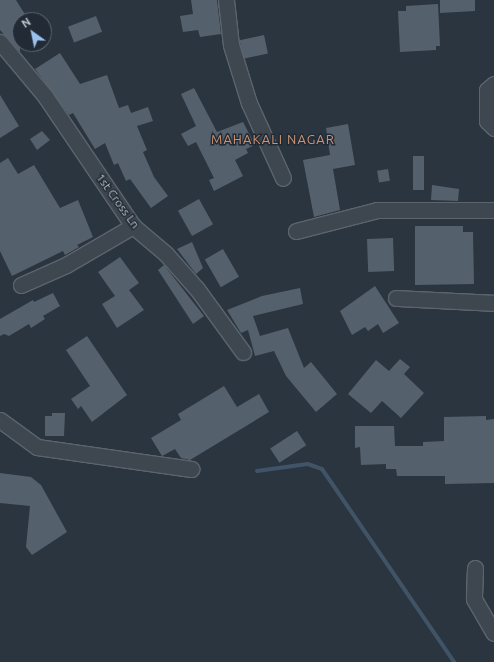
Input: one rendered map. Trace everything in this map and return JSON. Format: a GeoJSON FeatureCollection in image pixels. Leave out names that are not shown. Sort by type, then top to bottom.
{"type":"FeatureCollection","features":[{"type":"Feature","properties":{"kind":"street"},"geometry":{"type":"LineString","coordinates":[[226,0],[232,45],[249,103],[283,178]]}},
{"type":"Feature","properties":{"kind":"street","name":"1st Cross Ln"},"geometry":{"type":"LineString","coordinates":[[0,42],[45,96],[134,226],[166,254],[197,289],[243,352]]}},
{"type":"Feature","properties":{"kind":"street"},"geometry":{"type":"LineString","coordinates":[[494,84],[487,90],[488,125],[494,128]]}},
{"type":"Feature","properties":{"kind":"street"},"geometry":{"type":"LineString","coordinates":[[296,231],[377,210],[494,210]]}},
{"type":"Feature","properties":{"kind":"street"},"geometry":{"type":"LineString","coordinates":[[22,285],[66,265],[134,226]]}},
{"type":"Feature","properties":{"kind":"street"},"geometry":{"type":"LineString","coordinates":[[396,298],[494,302]]}},
{"type":"Feature","properties":{"kind":"street"},"geometry":{"type":"LineString","coordinates":[[0,420],[37,447],[191,469]]}},
{"type":"Feature","properties":{"kind":"street"},"geometry":{"type":"LineString","coordinates":[[475,568],[474,599],[494,633]]}},
{"type":"Feature","properties":{"kind":"building"},"geometry":{"type":"Polygon","coordinates":[[[0,0],[16,0],[24,12],[12,12],[12,43],[0,30],[0,0]]]}},
{"type":"Feature","properties":{"kind":"building"},"geometry":{"type":"Polygon","coordinates":[[[191,0],[217,0],[221,34],[200,37],[198,30],[183,32],[180,16],[193,14],[191,0]]]}},
{"type":"Feature","properties":{"kind":"building"},"geometry":{"type":"Polygon","coordinates":[[[440,0],[475,0],[475,11],[440,13],[440,0]]]}},
{"type":"Feature","properties":{"kind":"building"},"geometry":{"type":"Polygon","coordinates":[[[438,4],[440,46],[436,46],[436,50],[400,52],[398,11],[406,11],[406,6],[438,4]]]}},
{"type":"Feature","properties":{"kind":"building"},"geometry":{"type":"Polygon","coordinates":[[[96,16],[102,32],[74,43],[68,27],[96,16]]]}},
{"type":"Feature","properties":{"kind":"building"},"geometry":{"type":"Polygon","coordinates":[[[264,35],[268,54],[243,59],[240,40],[264,35]]]}},
{"type":"Feature","properties":{"kind":"building"},"geometry":{"type":"Polygon","coordinates":[[[60,53],[80,84],[107,75],[119,108],[128,105],[131,113],[148,107],[153,121],[137,126],[147,150],[143,152],[154,177],[168,196],[151,208],[130,179],[126,181],[118,163],[114,165],[105,143],[95,149],[73,113],[69,115],[35,69],[60,53]]]}},
{"type":"Feature","properties":{"kind":"building"},"geometry":{"type":"Polygon","coordinates":[[[194,88],[217,132],[243,122],[255,145],[246,149],[248,153],[235,160],[243,176],[214,191],[209,180],[214,178],[196,142],[188,146],[181,134],[196,126],[181,94],[194,88]]]}},
{"type":"Feature","properties":{"kind":"building"},"geometry":{"type":"Polygon","coordinates":[[[0,95],[19,126],[0,138],[0,95]]]}},
{"type":"Feature","properties":{"kind":"building"},"geometry":{"type":"Polygon","coordinates":[[[348,124],[355,165],[333,169],[340,210],[314,217],[303,160],[330,155],[326,128],[348,124]]]}},
{"type":"Feature","properties":{"kind":"building"},"geometry":{"type":"Polygon","coordinates":[[[42,131],[50,140],[37,150],[30,139],[42,131]]]}},
{"type":"Feature","properties":{"kind":"building"},"geometry":{"type":"Polygon","coordinates":[[[413,156],[424,156],[424,190],[413,190],[413,156]]]}},
{"type":"Feature","properties":{"kind":"building"},"geometry":{"type":"Polygon","coordinates":[[[8,158],[18,174],[34,165],[60,208],[78,200],[93,237],[77,245],[79,247],[65,255],[63,251],[12,276],[0,251],[0,163],[8,158]]]}},
{"type":"Feature","properties":{"kind":"building"},"geometry":{"type":"Polygon","coordinates":[[[388,169],[390,181],[379,183],[377,171],[388,169]]]}},
{"type":"Feature","properties":{"kind":"building"},"geometry":{"type":"Polygon","coordinates":[[[432,185],[459,189],[458,201],[431,200],[432,185]]]}},
{"type":"Feature","properties":{"kind":"building"},"geometry":{"type":"Polygon","coordinates":[[[199,199],[213,224],[192,236],[178,211],[199,199]]]}},
{"type":"Feature","properties":{"kind":"building"},"geometry":{"type":"Polygon","coordinates":[[[415,226],[463,226],[463,232],[473,232],[474,284],[415,285],[415,226]]]}},
{"type":"Feature","properties":{"kind":"building"},"geometry":{"type":"Polygon","coordinates":[[[393,238],[394,271],[368,272],[367,239],[393,238]]]}},
{"type":"Feature","properties":{"kind":"building"},"geometry":{"type":"Polygon","coordinates":[[[192,242],[203,268],[196,274],[177,249],[192,242]]]}},
{"type":"Feature","properties":{"kind":"building"},"geometry":{"type":"Polygon","coordinates":[[[223,249],[239,277],[221,287],[205,260],[223,249]]]}},
{"type":"Feature","properties":{"kind":"building"},"geometry":{"type":"Polygon","coordinates":[[[120,257],[139,283],[129,290],[144,310],[117,328],[102,304],[115,296],[98,272],[120,257]]]}},
{"type":"Feature","properties":{"kind":"building"},"geometry":{"type":"Polygon","coordinates":[[[164,265],[204,316],[193,324],[158,270],[164,265]]]}},
{"type":"Feature","properties":{"kind":"building"},"geometry":{"type":"Polygon","coordinates":[[[375,286],[399,323],[383,333],[378,324],[368,331],[365,327],[352,335],[340,311],[375,286]]]}},
{"type":"Feature","properties":{"kind":"building"},"geometry":{"type":"Polygon","coordinates":[[[300,288],[303,304],[253,316],[260,336],[288,328],[304,368],[311,362],[337,394],[316,412],[286,376],[274,351],[255,356],[248,330],[241,333],[227,310],[262,296],[300,288]]]}},
{"type":"Feature","properties":{"kind":"building"},"geometry":{"type":"Polygon","coordinates":[[[53,293],[60,306],[43,316],[45,319],[31,328],[29,324],[9,336],[4,334],[0,336],[0,319],[33,300],[34,302],[53,293]]]}},
{"type":"Feature","properties":{"kind":"building"},"geometry":{"type":"Polygon","coordinates":[[[87,336],[127,395],[92,422],[81,406],[78,409],[71,399],[90,386],[66,350],[87,336]]]}},
{"type":"Feature","properties":{"kind":"building"},"geometry":{"type":"Polygon","coordinates":[[[400,359],[410,367],[404,374],[424,393],[401,418],[382,401],[371,413],[348,394],[376,360],[389,371],[400,359]]]}},
{"type":"Feature","properties":{"kind":"building"},"geometry":{"type":"Polygon","coordinates":[[[224,386],[237,407],[259,394],[269,412],[190,460],[181,458],[175,449],[162,456],[151,438],[181,420],[178,414],[224,386]]]}},
{"type":"Feature","properties":{"kind":"building"},"geometry":{"type":"Polygon","coordinates":[[[52,413],[65,413],[64,436],[45,436],[45,416],[52,416],[52,413]]]}},
{"type":"Feature","properties":{"kind":"building"},"geometry":{"type":"Polygon","coordinates":[[[486,416],[486,420],[494,419],[494,483],[445,484],[445,476],[397,476],[396,469],[386,469],[386,464],[361,465],[360,447],[355,448],[355,426],[394,426],[395,446],[423,446],[423,442],[444,441],[444,417],[486,416]]]}},
{"type":"Feature","properties":{"kind":"building"},"geometry":{"type":"Polygon","coordinates":[[[297,431],[306,445],[279,463],[270,448],[297,431]]]}},
{"type":"Feature","properties":{"kind":"building"},"geometry":{"type":"Polygon","coordinates":[[[0,473],[31,477],[41,485],[67,532],[32,555],[26,547],[30,506],[0,503],[0,473]]]}},
{"type":"Feature","properties":{"kind":"waterway"},"geometry":{"type":"LineString","coordinates":[[257,471],[308,464],[322,469],[454,662]]}},
{"type":"Feature","properties":{"kind":"district","name":"MAHAKALI NAGAR"},"geometry":{"type":"Point","coordinates":[273,139]}}]}
